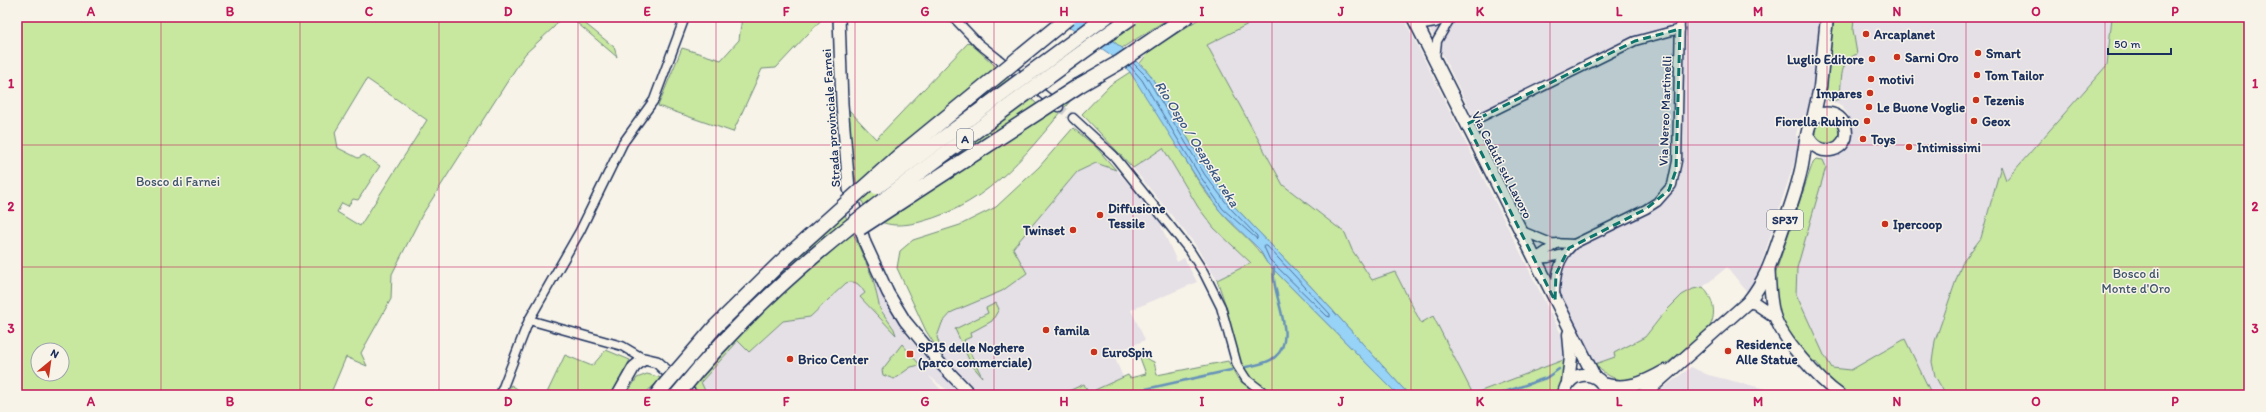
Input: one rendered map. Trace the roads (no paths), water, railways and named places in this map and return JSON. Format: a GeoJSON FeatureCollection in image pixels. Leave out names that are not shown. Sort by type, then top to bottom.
{"type":"FeatureCollection","features":[{"type":"Feature","properties":{"kind":"highway"},"geometry":{"type":"LineString","coordinates":[[780,264],[899,156],[1069,17]]}},
{"type":"Feature","properties":{"kind":"highway","name":"A"},"geometry":{"type":"LineString","coordinates":[[660,391],[724,317],[780,264],[906,165],[1106,17]]}},
{"type":"Feature","properties":{"kind":"highway","name":"A"},"geometry":{"type":"LineString","coordinates":[[677,395],[719,346],[766,298],[844,230],[1132,17]]}},
{"type":"Feature","properties":{"kind":"highway"},"geometry":{"type":"LineString","coordinates":[[801,267],[1080,85],[1120,62],[1186,17]]}},
{"type":"Feature","properties":{"kind":"main road","name":"Strada provinciale Farnei"},"geometry":{"type":"LineString","coordinates":[[839,17],[843,119],[849,189],[865,243],[888,293],[904,321],[939,362],[971,395]]}},
{"type":"Feature","properties":{"kind":"main road","name":"SP37"},"geometry":{"type":"LineString","coordinates":[[1643,395],[1748,302],[1759,288],[1769,270],[1801,170],[1810,124],[1813,119],[1820,87],[1827,17]]}},
{"type":"Feature","properties":{"kind":"main road","name":"Via Caduti sul Lavoro"},"geometry":{"type":"LineString","coordinates":[[1419,20],[1434,60],[1567,325],[1601,385]]}},
{"type":"Feature","properties":{"kind":"main road","name":"SP37"},"geometry":{"type":"LineString","coordinates":[[1801,170],[1810,157],[1820,150],[1826,151],[1838,148],[1845,138],[1846,132],[1842,121],[1830,114],[1824,103],[1820,87]]}},
{"type":"Feature","properties":{"kind":"main road"},"geometry":{"type":"LineString","coordinates":[[1813,119],[1818,115],[1830,114]]}},
{"type":"Feature","properties":{"kind":"main road"},"geometry":{"type":"LineString","coordinates":[[1808,136],[1814,146],[1820,150]]}},
{"type":"Feature","properties":{"kind":"main road"},"geometry":{"type":"LineString","coordinates":[[1769,270],[1774,316],[1792,346],[1816,375],[1840,395]]}},
{"type":"Feature","properties":{"kind":"main road"},"geometry":{"type":"LineString","coordinates":[[1748,302],[1756,303],[1774,316]]}},
{"type":"Feature","properties":{"kind":"main road","name":"Via Caduti sul Lavoro"},"geometry":{"type":"LineString","coordinates":[[1565,390],[1571,357],[1567,325]]}},
{"type":"Feature","properties":{"kind":"main road"},"geometry":{"type":"LineString","coordinates":[[618,395],[634,367],[644,358],[657,362],[692,395]]}},
{"type":"Feature","properties":{"kind":"main road","name":"SP37"},"geometry":{"type":"LineString","coordinates":[[1565,390],[1580,374],[1601,385],[1622,388],[1640,384],[1686,358]]}},
{"type":"Feature","properties":{"kind":"street"},"geometry":{"type":"LineString","coordinates":[[500,395],[529,320],[580,231],[623,143],[654,100],[685,17]]}},
{"type":"Feature","properties":{"kind":"street"},"geometry":{"type":"LineString","coordinates":[[953,17],[978,43],[1059,107]]}},
{"type":"Feature","properties":{"kind":"street"},"geometry":{"type":"LineString","coordinates":[[1419,20],[1435,23],[1450,17]]}},
{"type":"Feature","properties":{"kind":"street"},"geometry":{"type":"LineString","coordinates":[[1434,60],[1437,41],[1450,17]]}},
{"type":"Feature","properties":{"kind":"street","name":"Via Nereo Martinelli"},"geometry":{"type":"LineString","coordinates":[[1555,301],[1556,274],[1564,254],[1574,244],[1646,209],[1657,202],[1672,185],[1677,161],[1680,17]]}},
{"type":"Feature","properties":{"kind":"street"},"geometry":{"type":"LineString","coordinates":[[1467,124],[1635,41],[1680,29]]}},
{"type":"Feature","properties":{"kind":"street"},"geometry":{"type":"LineString","coordinates":[[1073,118],[1088,130],[1123,166],[1195,258],[1221,307],[1237,365],[1246,379],[1267,395]]}},
{"type":"Feature","properties":{"kind":"street","name":"Via Nereo Martinelli"},"geometry":{"type":"LineString","coordinates":[[1519,229],[1538,239],[1558,244],[1574,244]]}},
{"type":"Feature","properties":{"kind":"street"},"geometry":{"type":"LineString","coordinates":[[1534,259],[1558,244]]}},
{"type":"Feature","properties":{"kind":"street"},"geometry":{"type":"LineString","coordinates":[[1534,259],[1548,258],[1564,254]]}},
{"type":"Feature","properties":{"kind":"street"},"geometry":{"type":"LineString","coordinates":[[529,320],[622,346],[644,358]]}},
{"type":"Feature","properties":{"kind":"water"},"geometry":{"type":"Polygon","coordinates":[[[1057,17],[1082,17],[1122,48],[1149,73],[1208,172],[1234,206],[1316,292],[1409,395],[1398,395],[1267,263],[1260,250],[1220,211],[1197,178],[1130,72],[1111,55],[1057,17]]]}},
{"type":"Feature","properties":{"kind":"waterway"},"geometry":{"type":"LineString","coordinates":[[1246,367],[1268,361],[1275,357],[1282,348],[1284,327],[1276,290],[1274,268]]}},
{"type":"Feature","properties":{"kind":"waterway"},"geometry":{"type":"LineString","coordinates":[[1496,395],[1546,378],[1559,369]]}},
{"type":"Feature","properties":{"kind":"waterway"},"geometry":{"type":"LineString","coordinates":[[1119,395],[1231,370]]}},
{"type":"Feature","properties":{"kind":"tunnel"},"geometry":{"type":"LineString","coordinates":[[1059,107],[1073,118]]}},
{"type":"Feature","properties":{"kind":"place","name":"Arcaplanet"},"geometry":{"type":"Point","coordinates":[1866,34]}},
{"type":"Feature","properties":{"kind":"place","name":"Smart"},"geometry":{"type":"Point","coordinates":[1978,53]}},
{"type":"Feature","properties":{"kind":"place","name":"Sarni Oro"},"geometry":{"type":"Point","coordinates":[1897,57]}},
{"type":"Feature","properties":{"kind":"place","name":"Luglio Editore"},"geometry":{"type":"Point","coordinates":[1872,59]}},
{"type":"Feature","properties":{"kind":"place","name":"Tom Tailor"},"geometry":{"type":"Point","coordinates":[1977,75]}},
{"type":"Feature","properties":{"kind":"place","name":"motivi"},"geometry":{"type":"Point","coordinates":[1871,79]}},
{"type":"Feature","properties":{"kind":"place","name":"Impares"},"geometry":{"type":"Point","coordinates":[1870,93]}},
{"type":"Feature","properties":{"kind":"place","name":"Tezenis"},"geometry":{"type":"Point","coordinates":[1976,100]}},
{"type":"Feature","properties":{"kind":"place","name":"Le Buone Voglie"},"geometry":{"type":"Point","coordinates":[1869,107]}},
{"type":"Feature","properties":{"kind":"place","name":"Fiorella Rubino"},"geometry":{"type":"Point","coordinates":[1867,121]}},
{"type":"Feature","properties":{"kind":"place","name":"Geox"},"geometry":{"type":"Point","coordinates":[1974,121]}},
{"type":"Feature","properties":{"kind":"place","name":"Toys"},"geometry":{"type":"Point","coordinates":[1863,139]}},
{"type":"Feature","properties":{"kind":"place","name":"Intimissimi"},"geometry":{"type":"Point","coordinates":[1909,147]}},
{"type":"Feature","properties":{"kind":"place","name":"Diffusione Tessile"},"geometry":{"type":"Point","coordinates":[1100,215]}},
{"type":"Feature","properties":{"kind":"place","name":"Ipercoop"},"geometry":{"type":"Point","coordinates":[1885,224]}},
{"type":"Feature","properties":{"kind":"place","name":"Twinset"},"geometry":{"type":"Point","coordinates":[1073,230]}},
{"type":"Feature","properties":{"kind":"place","name":"famila"},"geometry":{"type":"Point","coordinates":[1046,330]}},
{"type":"Feature","properties":{"kind":"place","name":"Residence Alle Statue"},"geometry":{"type":"Point","coordinates":[1728,351]}},
{"type":"Feature","properties":{"kind":"place","name":"EuroSpin"},"geometry":{"type":"Point","coordinates":[1094,352]}},
{"type":"Feature","properties":{"kind":"place","name":"SP15 delle Noghere (parco commerciale)"},"geometry":{"type":"Point","coordinates":[910,354]}},
{"type":"Feature","properties":{"kind":"place","name":"Brico Center"},"geometry":{"type":"Point","coordinates":[790,359]}},
{"type":"Feature","properties":{"kind":"water label","name":"Rio Ospo / Osapska reka"},"geometry":{"type":"Point","coordinates":[1197,144]}},
{"type":"Feature","properties":{"kind":"park label","name":"Bosco di Farnei"},"geometry":{"type":"Point","coordinates":[178,181]}},
{"type":"Feature","properties":{"kind":"park label","name":"Bosco di Monte d'Oro"},"geometry":{"type":"Point","coordinates":[2136,280]}}]}
